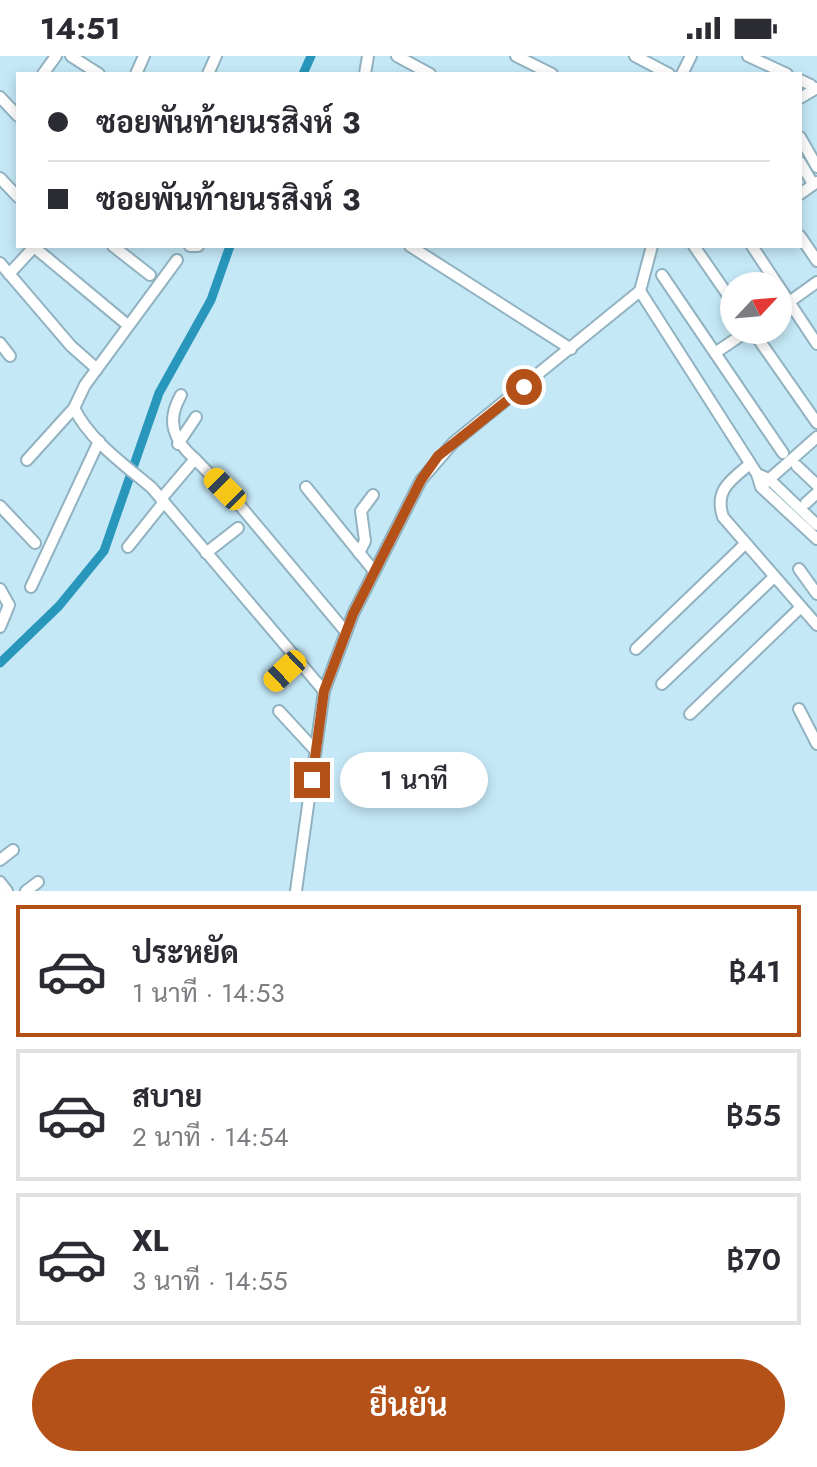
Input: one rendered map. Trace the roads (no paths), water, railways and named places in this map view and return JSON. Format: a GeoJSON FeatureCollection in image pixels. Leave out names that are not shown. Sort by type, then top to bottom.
{"type":"FeatureCollection","features":[{"type":"Feature","properties":{"kind":"street"},"geometry":{"type":"LineString","coordinates":[[71,56],[96,72]]}},
{"type":"Feature","properties":{"kind":"street"},"geometry":{"type":"LineString","coordinates":[[397,56],[426,72]]}},
{"type":"Feature","properties":{"kind":"street"},"geometry":{"type":"LineString","coordinates":[[516,56],[548,72]]}},
{"type":"Feature","properties":{"kind":"street"},"geometry":{"type":"LineString","coordinates":[[635,56],[665,72]]}},
{"type":"Feature","properties":{"kind":"street"},"geometry":{"type":"LineString","coordinates":[[748,56],[783,72]]}},
{"type":"Feature","properties":{"kind":"street"},"geometry":{"type":"LineString","coordinates":[[0,97],[16,114]]}},
{"type":"Feature","properties":{"kind":"street"},"geometry":{"type":"LineString","coordinates":[[802,141],[817,167]]}},
{"type":"Feature","properties":{"kind":"street"},"geometry":{"type":"LineString","coordinates":[[802,165],[815,183]]}},
{"type":"Feature","properties":{"kind":"street"},"geometry":{"type":"LineString","coordinates":[[0,178],[16,195]]}},
{"type":"Feature","properties":{"kind":"street"},"geometry":{"type":"LineString","coordinates":[[802,239],[817,261]]}},
{"type":"Feature","properties":{"kind":"street"},"geometry":{"type":"LineString","coordinates":[[9,274],[33,248]]}},
{"type":"Feature","properties":{"kind":"street"},"geometry":{"type":"LineString","coordinates":[[37,248],[124,322]]}},
{"type":"Feature","properties":{"kind":"street"},"geometry":{"type":"LineString","coordinates":[[116,248],[150,275]]}},
{"type":"Feature","properties":{"kind":"street"},"geometry":{"type":"LineString","coordinates":[[413,248],[571,349]]}},
{"type":"Feature","properties":{"kind":"street"},"geometry":{"type":"LineString","coordinates":[[296,891],[302,870],[314,749],[324,691],[374,571],[421,480],[438,456],[640,291],[651,248]]}},
{"type":"Feature","properties":{"kind":"street"},"geometry":{"type":"LineString","coordinates":[[695,248],[720,284]]}},
{"type":"Feature","properties":{"kind":"street"},"geometry":{"type":"LineString","coordinates":[[753,248],[769,272]]}},
{"type":"Feature","properties":{"kind":"street"},"geometry":{"type":"LineString","coordinates":[[27,460],[74,408],[76,399],[177,260]]}},
{"type":"Feature","properties":{"kind":"street"},"geometry":{"type":"LineString","coordinates":[[0,263],[71,346],[97,369]]}},
{"type":"Feature","properties":{"kind":"street"},"geometry":{"type":"LineString","coordinates":[[662,275],[783,453]]}},
{"type":"Feature","properties":{"kind":"street"},"geometry":{"type":"LineString","coordinates":[[792,300],[817,282]]}},
{"type":"Feature","properties":{"kind":"street"},"geometry":{"type":"LineString","coordinates":[[640,291],[754,469],[817,539]]}},
{"type":"Feature","properties":{"kind":"street"},"geometry":{"type":"LineString","coordinates":[[792,306],[817,344]]}},
{"type":"Feature","properties":{"kind":"street"},"geometry":{"type":"LineString","coordinates":[[0,343],[10,356]]}},
{"type":"Feature","properties":{"kind":"street"},"geometry":{"type":"LineString","coordinates":[[715,353],[729,344]]}},
{"type":"Feature","properties":{"kind":"street"},"geometry":{"type":"LineString","coordinates":[[760,344],[817,423]]}},
{"type":"Feature","properties":{"kind":"street"},"geometry":{"type":"LineString","coordinates":[[181,395],[171,416],[178,444],[231,496],[346,632]]}},
{"type":"Feature","properties":{"kind":"street"},"geometry":{"type":"LineString","coordinates":[[74,408],[99,441],[163,501],[324,691]]}},
{"type":"Feature","properties":{"kind":"street"},"geometry":{"type":"LineString","coordinates":[[178,444],[196,417]]}},
{"type":"Feature","properties":{"kind":"street"},"geometry":{"type":"LineString","coordinates":[[765,483],[817,437]]}},
{"type":"Feature","properties":{"kind":"street"},"geometry":{"type":"LineString","coordinates":[[31,587],[99,441]]}},
{"type":"Feature","properties":{"kind":"street"},"geometry":{"type":"LineString","coordinates":[[128,547],[195,459]]}},
{"type":"Feature","properties":{"kind":"street"},"geometry":{"type":"LineString","coordinates":[[797,466],[817,485]]}},
{"type":"Feature","properties":{"kind":"street"},"geometry":{"type":"LineString","coordinates":[[754,469],[723,486],[719,505],[723,517],[817,625]]}},
{"type":"Feature","properties":{"kind":"street"},"geometry":{"type":"LineString","coordinates":[[765,483],[817,525]]}},
{"type":"Feature","properties":{"kind":"street"},"geometry":{"type":"LineString","coordinates":[[306,487],[374,571]]}},
{"type":"Feature","properties":{"kind":"street"},"geometry":{"type":"LineString","coordinates":[[806,503],[817,493]]}},
{"type":"Feature","properties":{"kind":"street"},"geometry":{"type":"LineString","coordinates":[[359,553],[365,541],[361,511],[373,495]]}},
{"type":"Feature","properties":{"kind":"street"},"geometry":{"type":"LineString","coordinates":[[0,506],[35,543]]}},
{"type":"Feature","properties":{"kind":"street"},"geometry":{"type":"LineString","coordinates":[[206,553],[238,528]]}},
{"type":"Feature","properties":{"kind":"street"},"geometry":{"type":"LineString","coordinates":[[636,649],[745,544]]}},
{"type":"Feature","properties":{"kind":"street"},"geometry":{"type":"LineString","coordinates":[[799,569],[817,594]]}},
{"type":"Feature","properties":{"kind":"street"},"geometry":{"type":"LineString","coordinates":[[662,684],[774,577]]}},
{"type":"Feature","properties":{"kind":"street"},"geometry":{"type":"LineString","coordinates":[[0,589],[9,605],[0,627]]}},
{"type":"Feature","properties":{"kind":"street"},"geometry":{"type":"LineString","coordinates":[[690,714],[801,607]]}},
{"type":"Feature","properties":{"kind":"street"},"geometry":{"type":"LineString","coordinates":[[273,682],[297,660]]}},
{"type":"Feature","properties":{"kind":"street"},"geometry":{"type":"LineString","coordinates":[[799,709],[817,744]]}},
{"type":"Feature","properties":{"kind":"street"},"geometry":{"type":"LineString","coordinates":[[279,711],[314,749]]}},
{"type":"Feature","properties":{"kind":"street"},"geometry":{"type":"LineString","coordinates":[[0,860],[13,850]]}},
{"type":"Feature","properties":{"kind":"street"},"geometry":{"type":"LineString","coordinates":[[26,891],[38,882]]}},
{"type":"Feature","properties":{"kind":"waterway"},"geometry":{"type":"LineString","coordinates":[[304,72],[311,56]]}},
{"type":"Feature","properties":{"kind":"waterway"},"geometry":{"type":"LineString","coordinates":[[0,663],[59,606],[104,551],[159,393],[211,300],[229,248]]}}]}
